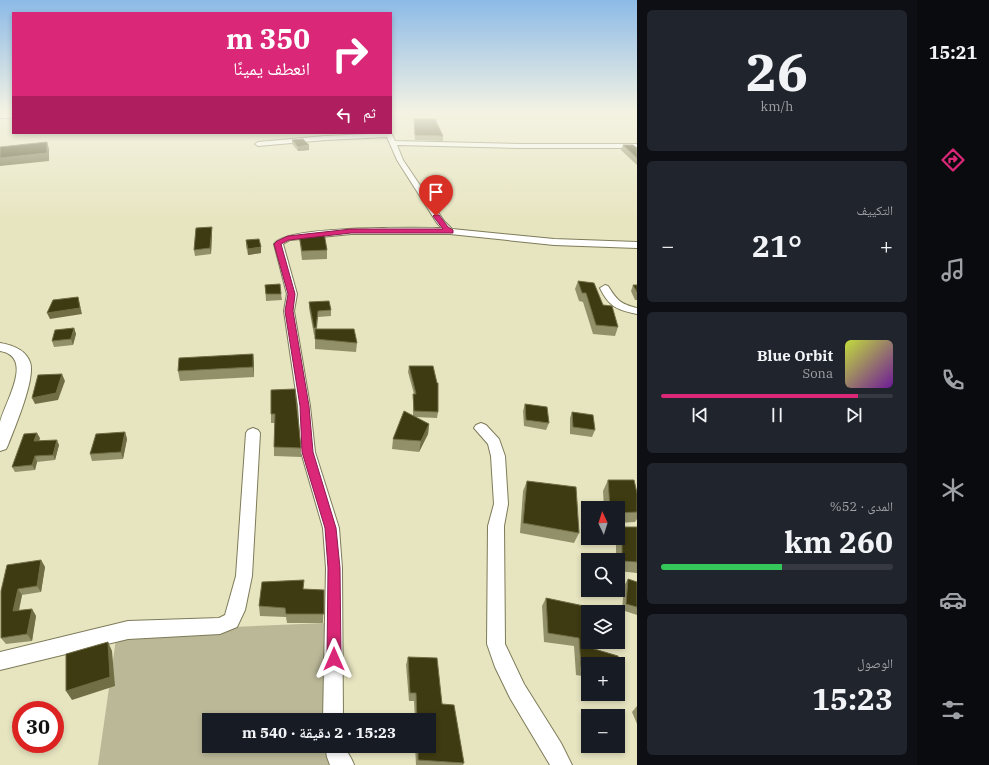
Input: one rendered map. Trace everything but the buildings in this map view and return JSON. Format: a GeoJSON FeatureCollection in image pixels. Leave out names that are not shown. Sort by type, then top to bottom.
{"type":"FeatureCollection","features":[{"type":"Feature","properties":{"kind":"street"},"geometry":{"type":"LineString","coordinates":[[395,149],[400,160],[436,216],[446,229],[450,231]]}},
{"type":"Feature","properties":{"kind":"street"},"geometry":{"type":"LineString","coordinates":[[333,713],[334,568],[331,528],[308,452],[304,406],[289,311],[292,294],[278,244],[279,242],[288,238],[351,231],[450,231],[554,242],[637,245]]}},
{"type":"Feature","properties":{"kind":"street"},"geometry":{"type":"LineString","coordinates":[[605,288],[609,298],[614,304],[637,311]]}},
{"type":"Feature","properties":{"kind":"street"},"geometry":{"type":"LineString","coordinates":[[0,346],[8,347],[21,356],[24,367],[23,379],[0,445]]}},
{"type":"Feature","properties":{"kind":"street"},"geometry":{"type":"LineString","coordinates":[[480,428],[494,442],[498,456],[501,504],[496,526],[496,644],[500,657],[526,706],[562,765]]}},
{"type":"Feature","properties":{"kind":"street"},"geometry":{"type":"LineString","coordinates":[[0,662],[41,650],[128,630],[220,626],[231,621],[236,610],[244,576],[253,433]]}},
{"type":"Feature","properties":{"kind":"street"},"geometry":{"type":"LineString","coordinates":[[337,753],[338,757],[344,765]]}},
{"type":"Feature","properties":{"kind":"shaded area"},"geometry":{"type":"Polygon","coordinates":[[[324,623],[328,713],[202,713],[202,753],[328,753],[329,765],[98,765],[117,632],[324,623]]]}},
{"type":"Feature","properties":{"kind":"route"},"geometry":{"type":"LineString","coordinates":[[334,659],[334,568],[331,528],[308,452],[304,406],[289,311],[292,294],[282,263],[278,244],[282,240],[288,238],[351,231],[450,231],[446,229],[436,216]]}}]}
